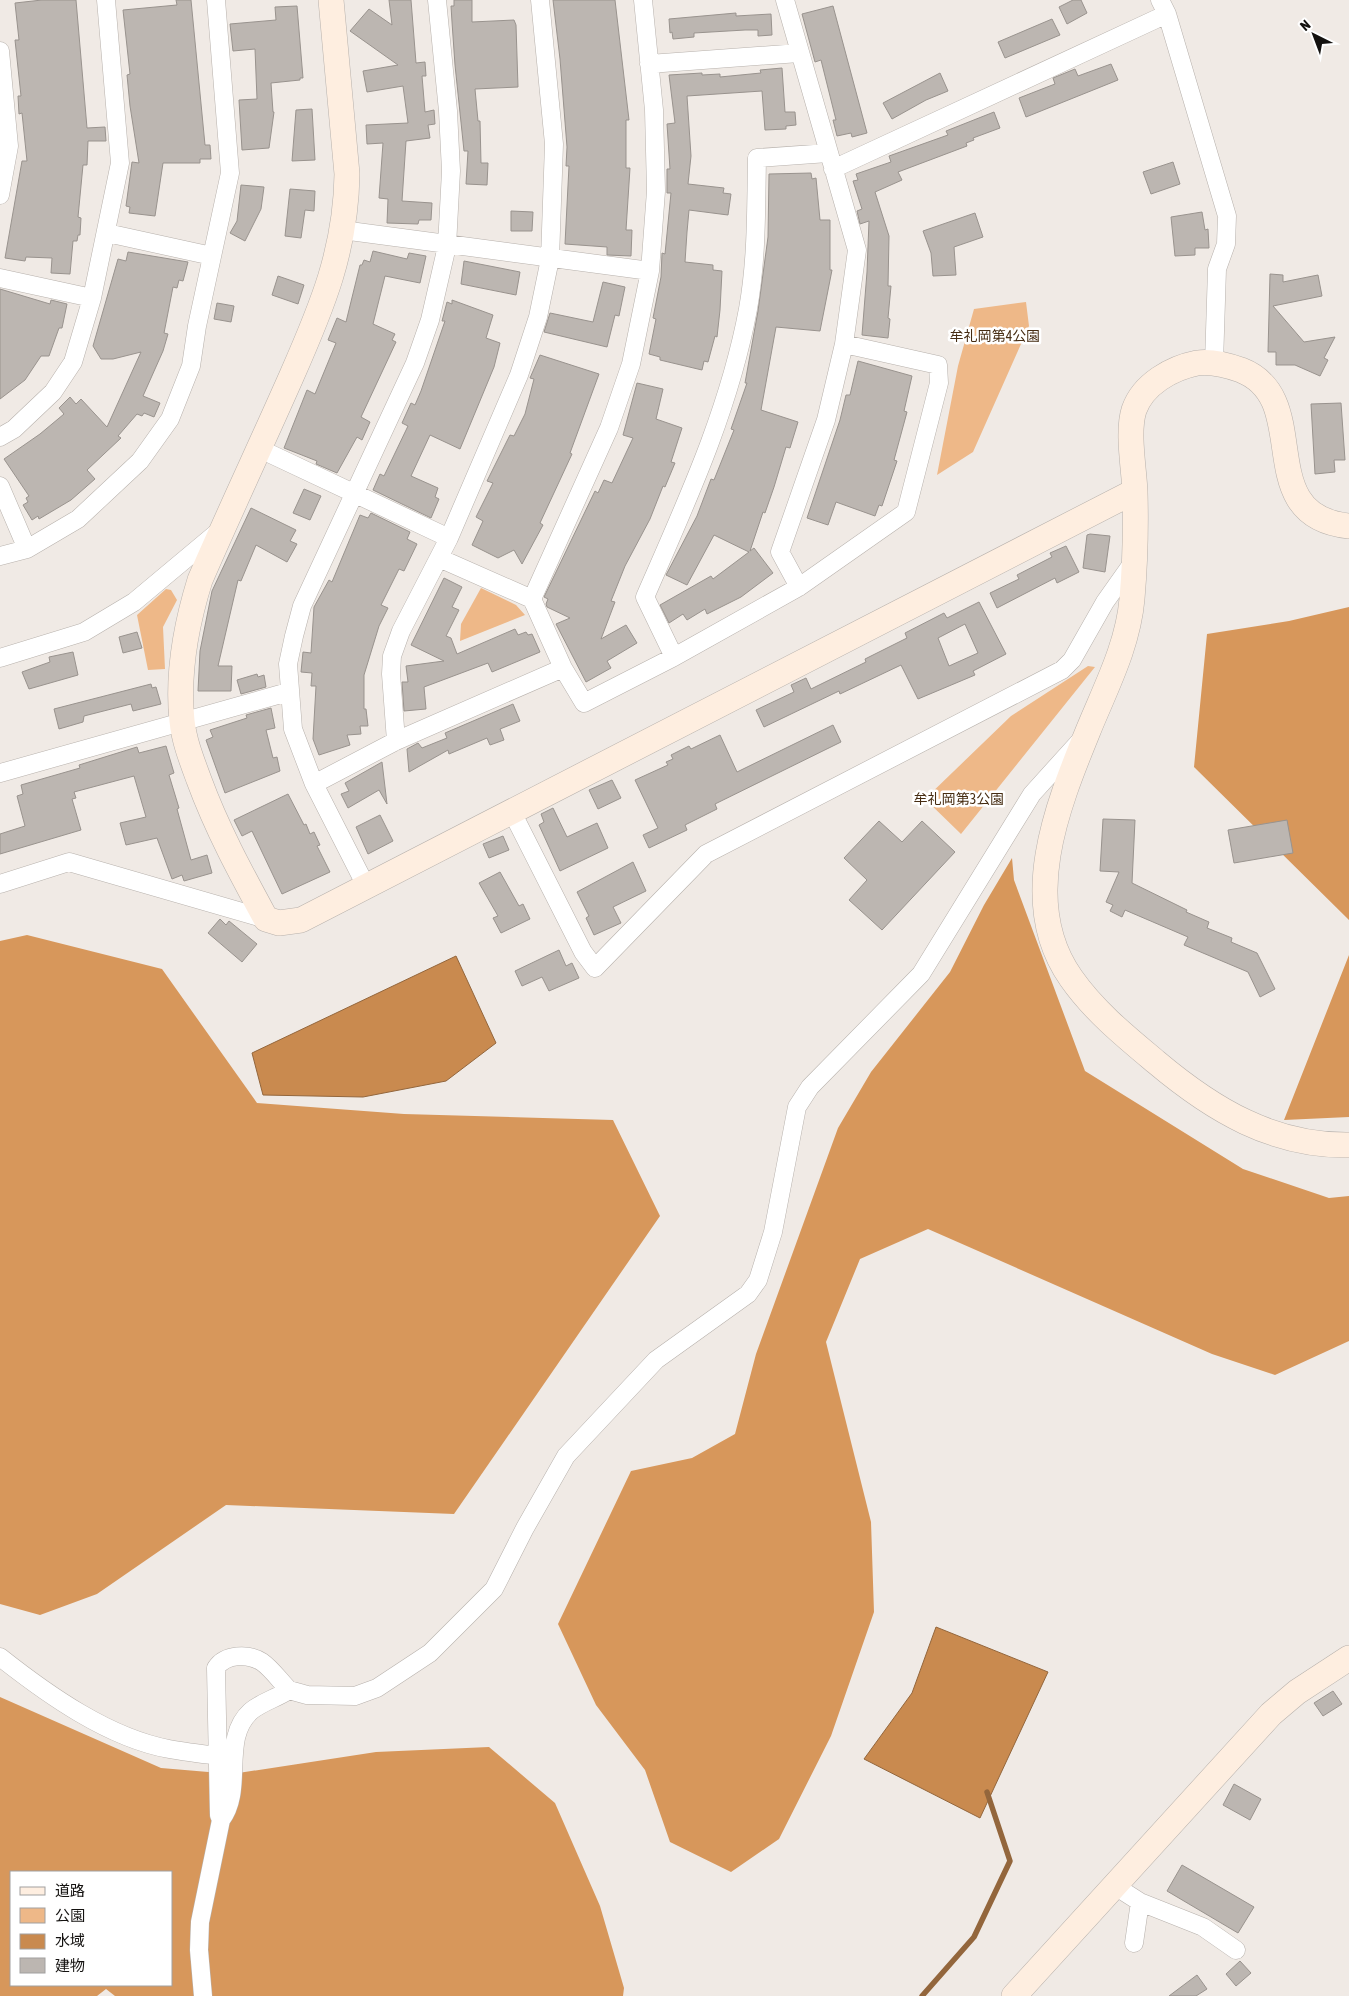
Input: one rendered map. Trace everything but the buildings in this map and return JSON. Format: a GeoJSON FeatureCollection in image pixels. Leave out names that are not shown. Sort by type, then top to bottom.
{"type":"FeatureCollection","features":[{"type":"Feature","properties":{"kind":"street"},"geometry":{"type":"LineString","coordinates":[[0,437],[14,429],[53,392],[73,362],[92,298],[108,233],[120,163],[106,0]]}},
{"type":"Feature","properties":{"kind":"street"},"geometry":{"type":"LineString","coordinates":[[0,556],[27,549],[78,519],[110,491],[140,461],[170,419],[191,366],[230,173],[216,0]]}},
{"type":"Feature","properties":{"kind":"street"},"geometry":{"type":"LineString","coordinates":[[266,919],[223,841],[189,755],[182,722],[182,660],[188,618],[200,580],[315,324],[332,274],[342,230],[347,174],[331,0]]}},
{"type":"Feature","properties":{"kind":"street"},"geometry":{"type":"LineString","coordinates":[[366,886],[314,784],[292,729],[288,692],[288,664],[302,606],[415,363],[430,320],[448,246],[451,171],[448,111],[437,0]]}},
{"type":"Feature","properties":{"kind":"street"},"geometry":{"type":"LineString","coordinates":[[396,741],[391,674],[392,656],[401,631],[449,538],[520,375],[538,317],[550,259],[554,144],[540,0]]}},
{"type":"Feature","properties":{"kind":"street"},"geometry":{"type":"LineString","coordinates":[[532,599],[609,428],[631,364],[650,271],[656,191],[654,110],[643,0]]}},
{"type":"Feature","properties":{"kind":"street"},"geometry":{"type":"LineString","coordinates":[[785,0],[857,250],[844,344],[826,420],[780,552],[799,587]]}},
{"type":"Feature","properties":{"kind":"street"},"geometry":{"type":"LineString","coordinates":[[674,657],[645,597],[704,461],[729,391],[748,308],[756,242],[757,158],[830,161],[1163,7],[1227,216],[1226,244],[1217,269],[1214,363]]}},
{"type":"Feature","properties":{"kind":"street"},"geometry":{"type":"LineString","coordinates":[[0,51],[2,100],[9,146],[0,195]]}},
{"type":"Feature","properties":{"kind":"street"},"geometry":{"type":"LineString","coordinates":[[649,64],[799,53]]}},
{"type":"Feature","properties":{"kind":"street"},"geometry":{"type":"LineString","coordinates":[[342,230],[448,246],[650,271]]}},
{"type":"Feature","properties":{"kind":"street"},"geometry":{"type":"LineString","coordinates":[[108,233],[212,256]]}},
{"type":"Feature","properties":{"kind":"street"},"geometry":{"type":"LineString","coordinates":[[0,278],[92,298]]}},
{"type":"Feature","properties":{"kind":"street"},"geometry":{"type":"LineString","coordinates":[[439,558],[532,599],[563,668],[584,703],[674,657],[799,587],[906,512],[938,383],[938,365],[844,344]]}},
{"type":"Feature","properties":{"kind":"street"},"geometry":{"type":"LineString","coordinates":[[1349,526],[1336,525],[1316,516],[1300,502],[1288,476],[1281,425],[1274,397],[1262,382],[1249,373],[1214,363],[1200,363],[1171,371],[1141,395],[1131,422],[1135,491],[1134,561],[1132,604],[1126,635],[1107,688],[1088,732],[1049,845],[1045,874],[1046,916],[1054,948],[1070,977],[1100,1013],[1178,1080],[1235,1118],[1262,1131],[1296,1140],[1329,1145],[1349,1145]]}},
{"type":"Feature","properties":{"kind":"street"},"geometry":{"type":"LineString","coordinates":[[260,448],[449,538]]}},
{"type":"Feature","properties":{"kind":"street"},"geometry":{"type":"LineString","coordinates":[[0,486],[27,549]]}},
{"type":"Feature","properties":{"kind":"street"},"geometry":{"type":"LineString","coordinates":[[0,884],[69,862],[279,923],[302,920],[511,810],[810,660],[1135,491]]}},
{"type":"Feature","properties":{"kind":"street"},"geometry":{"type":"LineString","coordinates":[[0,658],[84,632],[134,602],[222,529]]}},
{"type":"Feature","properties":{"kind":"street"},"geometry":{"type":"LineString","coordinates":[[511,810],[583,952],[595,968],[706,854],[1062,670],[1072,660],[1105,602],[1134,561]]}},
{"type":"Feature","properties":{"kind":"street"},"geometry":{"type":"LineString","coordinates":[[314,784],[396,741],[563,668]]}},
{"type":"Feature","properties":{"kind":"street"},"geometry":{"type":"LineString","coordinates":[[0,773],[288,692]]}},
{"type":"Feature","properties":{"kind":"street"},"geometry":{"type":"LineString","coordinates":[[221,1820],[219,1816],[216,1668],[221,1660],[232,1657],[260,1661],[289,1690],[307,1695],[355,1696],[377,1688],[430,1653],[494,1589],[525,1528],[566,1456],[656,1360],[748,1294],[758,1280],[773,1232],[797,1107],[810,1087],[921,974],[1032,794],[1088,732]]}},
{"type":"Feature","properties":{"kind":"street"},"geometry":{"type":"LineString","coordinates":[[0,1657],[85,1716],[116,1733],[168,1749],[218,1756]]}},
{"type":"Feature","properties":{"kind":"street"},"geometry":{"type":"LineString","coordinates":[[1014,1996],[1272,1714],[1297,1692],[1349,1658]]}},
{"type":"Feature","properties":{"kind":"street"},"geometry":{"type":"LineString","coordinates":[[203,1996],[199,1950],[200,1922],[221,1820],[229,1809],[233,1794],[237,1731],[252,1711],[289,1690]]}},
{"type":"Feature","properties":{"kind":"street"},"geometry":{"type":"LineString","coordinates":[[1115,1886],[1140,1902],[1203,1927],[1236,1950]]}},
{"type":"Feature","properties":{"kind":"street"},"geometry":{"type":"LineString","coordinates":[[1134,1943],[1140,1902]]}},
{"type":"Feature","properties":{"kind":"green space","name":"牟礼岡第4公園"},"geometry":{"type":"Polygon","coordinates":[[[1026,302],[1029,326],[973,452],[937,475],[958,366],[974,309],[1026,302]]]}},
{"type":"Feature","properties":{"kind":"green space"},"geometry":{"type":"Polygon","coordinates":[[[481,588],[516,605],[525,615],[460,641],[461,624],[481,588]]]}},
{"type":"Feature","properties":{"kind":"green space"},"geometry":{"type":"Polygon","coordinates":[[[166,589],[171,590],[177,600],[163,627],[165,669],[148,670],[137,615],[166,589]]]}},
{"type":"Feature","properties":{"kind":"green space","name":"牟礼岡第3公園"},"geometry":{"type":"Polygon","coordinates":[[[1088,666],[1095,667],[961,834],[925,799],[1011,716],[1088,666]]]}},
{"type":"Feature","properties":{"kind":"shaded area"},"geometry":{"type":"Polygon","coordinates":[[[1349,607],[1349,920],[1194,767],[1207,634],[1289,621],[1349,607]]]}},
{"type":"Feature","properties":{"kind":"shaded area"},"geometry":{"type":"Polygon","coordinates":[[[1012,858],[1014,880],[1085,1071],[1243,1169],[1329,1198],[1349,1196],[1349,1341],[1275,1375],[1212,1354],[928,1229],[860,1259],[826,1342],[871,1522],[874,1612],[831,1736],[779,1839],[731,1872],[670,1842],[645,1770],[596,1705],[558,1624],[631,1471],[692,1458],[735,1434],[756,1354],[838,1128],[871,1072],[950,972],[984,905],[1012,858]]]}},
{"type":"Feature","properties":{"kind":"shaded area"},"geometry":{"type":"Polygon","coordinates":[[[27,935],[162,969],[257,1103],[404,1114],[613,1120],[660,1216],[454,1514],[226,1505],[97,1594],[40,1615],[0,1604],[0,941],[27,935]]]}},
{"type":"Feature","properties":{"kind":"shaded area"},"geometry":{"type":"Polygon","coordinates":[[[1349,955],[1349,1117],[1284,1120],[1349,955]]]}},
{"type":"Feature","properties":{"kind":"shaded area"},"geometry":{"type":"Polygon","coordinates":[[[0,1697],[161,1768],[232,1774],[376,1752],[489,1747],[555,1803],[600,1906],[624,1988],[623,1996],[115,1996],[106,1989],[97,1996],[0,1996],[0,1697]]]}},
{"type":"Feature","properties":{"kind":"water"},"geometry":{"type":"Polygon","coordinates":[[[456,956],[496,1043],[446,1081],[363,1097],[263,1095],[252,1053],[456,956]]]}},
{"type":"Feature","properties":{"kind":"water"},"geometry":{"type":"Polygon","coordinates":[[[936,1627],[1048,1672],[980,1818],[864,1759],[912,1693],[936,1627]]]}},
{"type":"Feature","properties":{"kind":"waterway"},"geometry":{"type":"LineString","coordinates":[[922,1996],[974,1937],[1010,1861],[987,1792]]}}]}
